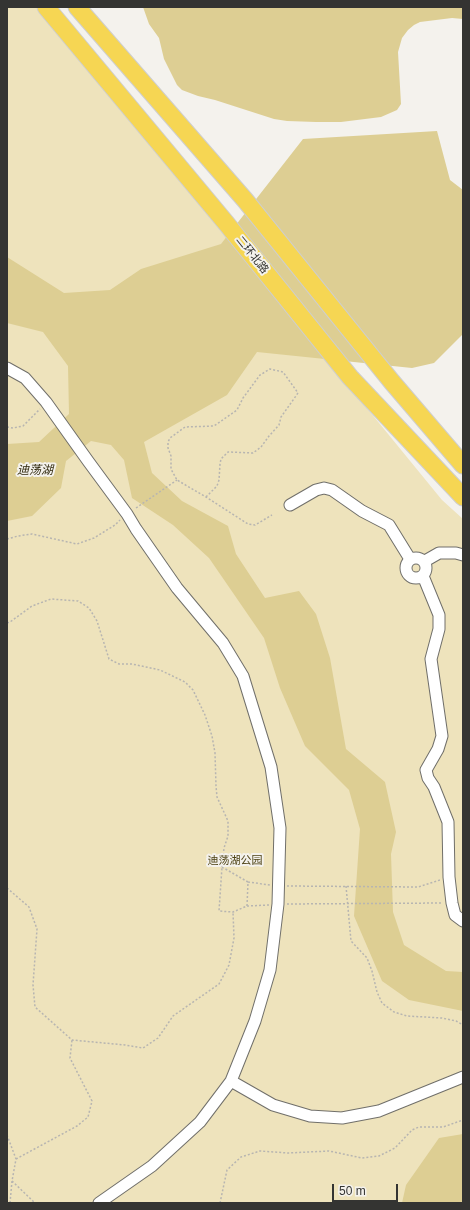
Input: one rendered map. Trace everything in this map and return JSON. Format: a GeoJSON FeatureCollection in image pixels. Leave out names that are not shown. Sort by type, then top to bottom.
{"type":"FeatureCollection","features":[{"type":"Feature","properties":{"kind":"highway","name":"二环北路"},"geometry":{"type":"LineString","coordinates":[[46,7],[226,223],[350,376],[463,497]]}},
{"type":"Feature","properties":{"kind":"highway"},"geometry":{"type":"LineString","coordinates":[[76,7],[245,200],[392,382],[463,465]]}},
{"type":"Feature","properties":{"kind":"lane"},"geometry":{"type":"LineString","coordinates":[[7,368],[25,378],[46,402],[127,514],[177,588],[222,643],[243,676],[271,767],[280,828],[278,904],[270,970],[255,1021],[231,1081],[200,1122],[152,1166],[99,1203]]}},
{"type":"Feature","properties":{"kind":"lane"},"geometry":{"type":"LineString","coordinates":[[290,505],[316,490],[324,488],[332,490],[362,511],[388,525],[410,559]]}},
{"type":"Feature","properties":{"kind":"lane"},"geometry":{"type":"LineString","coordinates":[[425,561],[439,553],[456,553],[463,555]]}},
{"type":"Feature","properties":{"kind":"lane"},"geometry":{"type":"LineString","coordinates":[[418,557],[425,561],[427,569],[423,576],[415,578],[408,574],[406,566],[410,559],[418,557]]}},
{"type":"Feature","properties":{"kind":"lane"},"geometry":{"type":"LineString","coordinates":[[423,576],[439,615],[440,629],[431,659],[442,736],[438,749],[426,770],[428,778],[434,787],[448,822],[449,877],[452,903],[456,915],[463,921]]}},
{"type":"Feature","properties":{"kind":"lane"},"geometry":{"type":"LineString","coordinates":[[231,1081],[273,1105],[310,1116],[342,1118],[379,1111],[463,1077]]}},
{"type":"Feature","properties":{"kind":"path"},"geometry":{"type":"LineString","coordinates":[[206,497],[217,486],[220,480],[221,459],[228,452],[253,453],[261,447],[279,424],[281,417],[298,393],[283,372],[270,369],[260,375],[243,398],[237,410],[214,426],[185,427],[170,438],[168,442],[168,448],[171,456],[171,469],[177,480],[248,524],[255,525],[272,515]]}},
{"type":"Feature","properties":{"kind":"path"},"geometry":{"type":"LineString","coordinates":[[7,427],[13,428],[23,426],[46,402]]}},
{"type":"Feature","properties":{"kind":"path"},"geometry":{"type":"LineString","coordinates":[[7,539],[32,534],[77,544],[94,538],[115,525],[127,514],[177,480]]}},
{"type":"Feature","properties":{"kind":"path"},"geometry":{"type":"LineString","coordinates":[[7,623],[32,606],[51,599],[78,602],[89,608],[97,621],[109,659],[119,664],[132,664],[160,670],[185,682],[193,690],[205,715],[212,736],[215,753],[217,797],[228,820],[228,836],[224,848],[219,911],[233,912],[246,906],[278,904],[452,903]]}},
{"type":"Feature","properties":{"kind":"path"},"geometry":{"type":"LineString","coordinates":[[222,867],[248,882],[278,886],[418,887]]}},
{"type":"Feature","properties":{"kind":"path"},"geometry":{"type":"LineString","coordinates":[[246,906],[248,882]]}},
{"type":"Feature","properties":{"kind":"path"},"geometry":{"type":"LineString","coordinates":[[346,886],[351,941],[367,958],[372,971],[376,992],[382,1004],[394,1012],[407,1016],[442,1018],[456,1021],[463,1025]]}},
{"type":"Feature","properties":{"kind":"path"},"geometry":{"type":"LineString","coordinates":[[7,888],[29,907],[37,929],[32,985],[35,1007],[72,1040],[143,1048],[158,1038],[174,1016],[219,984],[229,965],[234,938],[233,912]]}},
{"type":"Feature","properties":{"kind":"path"},"geometry":{"type":"LineString","coordinates":[[16,1159],[77,1126],[88,1116],[92,1101],[70,1058],[72,1040]]}},
{"type":"Feature","properties":{"kind":"path"},"geometry":{"type":"LineString","coordinates":[[220,1203],[227,1170],[241,1157],[260,1152],[329,1152],[362,1158],[379,1156],[395,1148],[412,1130],[419,1127],[443,1127],[463,1120]]}},
{"type":"Feature","properties":{"kind":"path"},"geometry":{"type":"LineString","coordinates":[[7,1135],[16,1159],[10,1203]]}},
{"type":"Feature","properties":{"kind":"path"},"geometry":{"type":"LineString","coordinates":[[12,1181],[35,1203]]}},
{"type":"Feature","properties":{"kind":"green space","name":"迪荡湖公园"},"geometry":{"type":"Polygon","coordinates":[[[7,7],[39,7],[442,500],[463,519],[463,1203],[7,1203],[7,7]]]}},
{"type":"Feature","properties":{"kind":"water"},"geometry":{"type":"Polygon","coordinates":[[[143,7],[463,7],[463,19],[452,18],[420,22],[408,30],[402,38],[398,52],[401,104],[397,110],[381,117],[341,122],[287,121],[274,119],[182,90],[177,85],[164,59],[159,38],[149,24],[143,7]]]}},
{"type":"Feature","properties":{"kind":"water","name":"迪荡湖"},"geometry":{"type":"Polygon","coordinates":[[[437,131],[450,180],[463,190],[463,334],[434,363],[412,368],[257,352],[227,395],[144,442],[152,473],[182,501],[228,526],[236,554],[265,598],[299,591],[316,614],[330,658],[346,749],[385,782],[396,832],[391,854],[393,912],[404,945],[446,971],[463,972],[463,1011],[409,1000],[382,981],[354,916],[360,829],[349,790],[305,746],[280,688],[264,638],[209,558],[173,525],[132,498],[124,460],[111,445],[91,441],[66,461],[61,488],[32,516],[7,521],[7,444],[39,442],[69,414],[68,366],[43,332],[7,323],[7,257],[64,293],[110,290],[141,269],[221,244],[303,139],[437,131]]]}},
{"type":"Feature","properties":{"kind":"water"},"geometry":{"type":"Polygon","coordinates":[[[463,1134],[463,1203],[402,1203],[406,1185],[439,1138],[463,1134]]]}}]}
